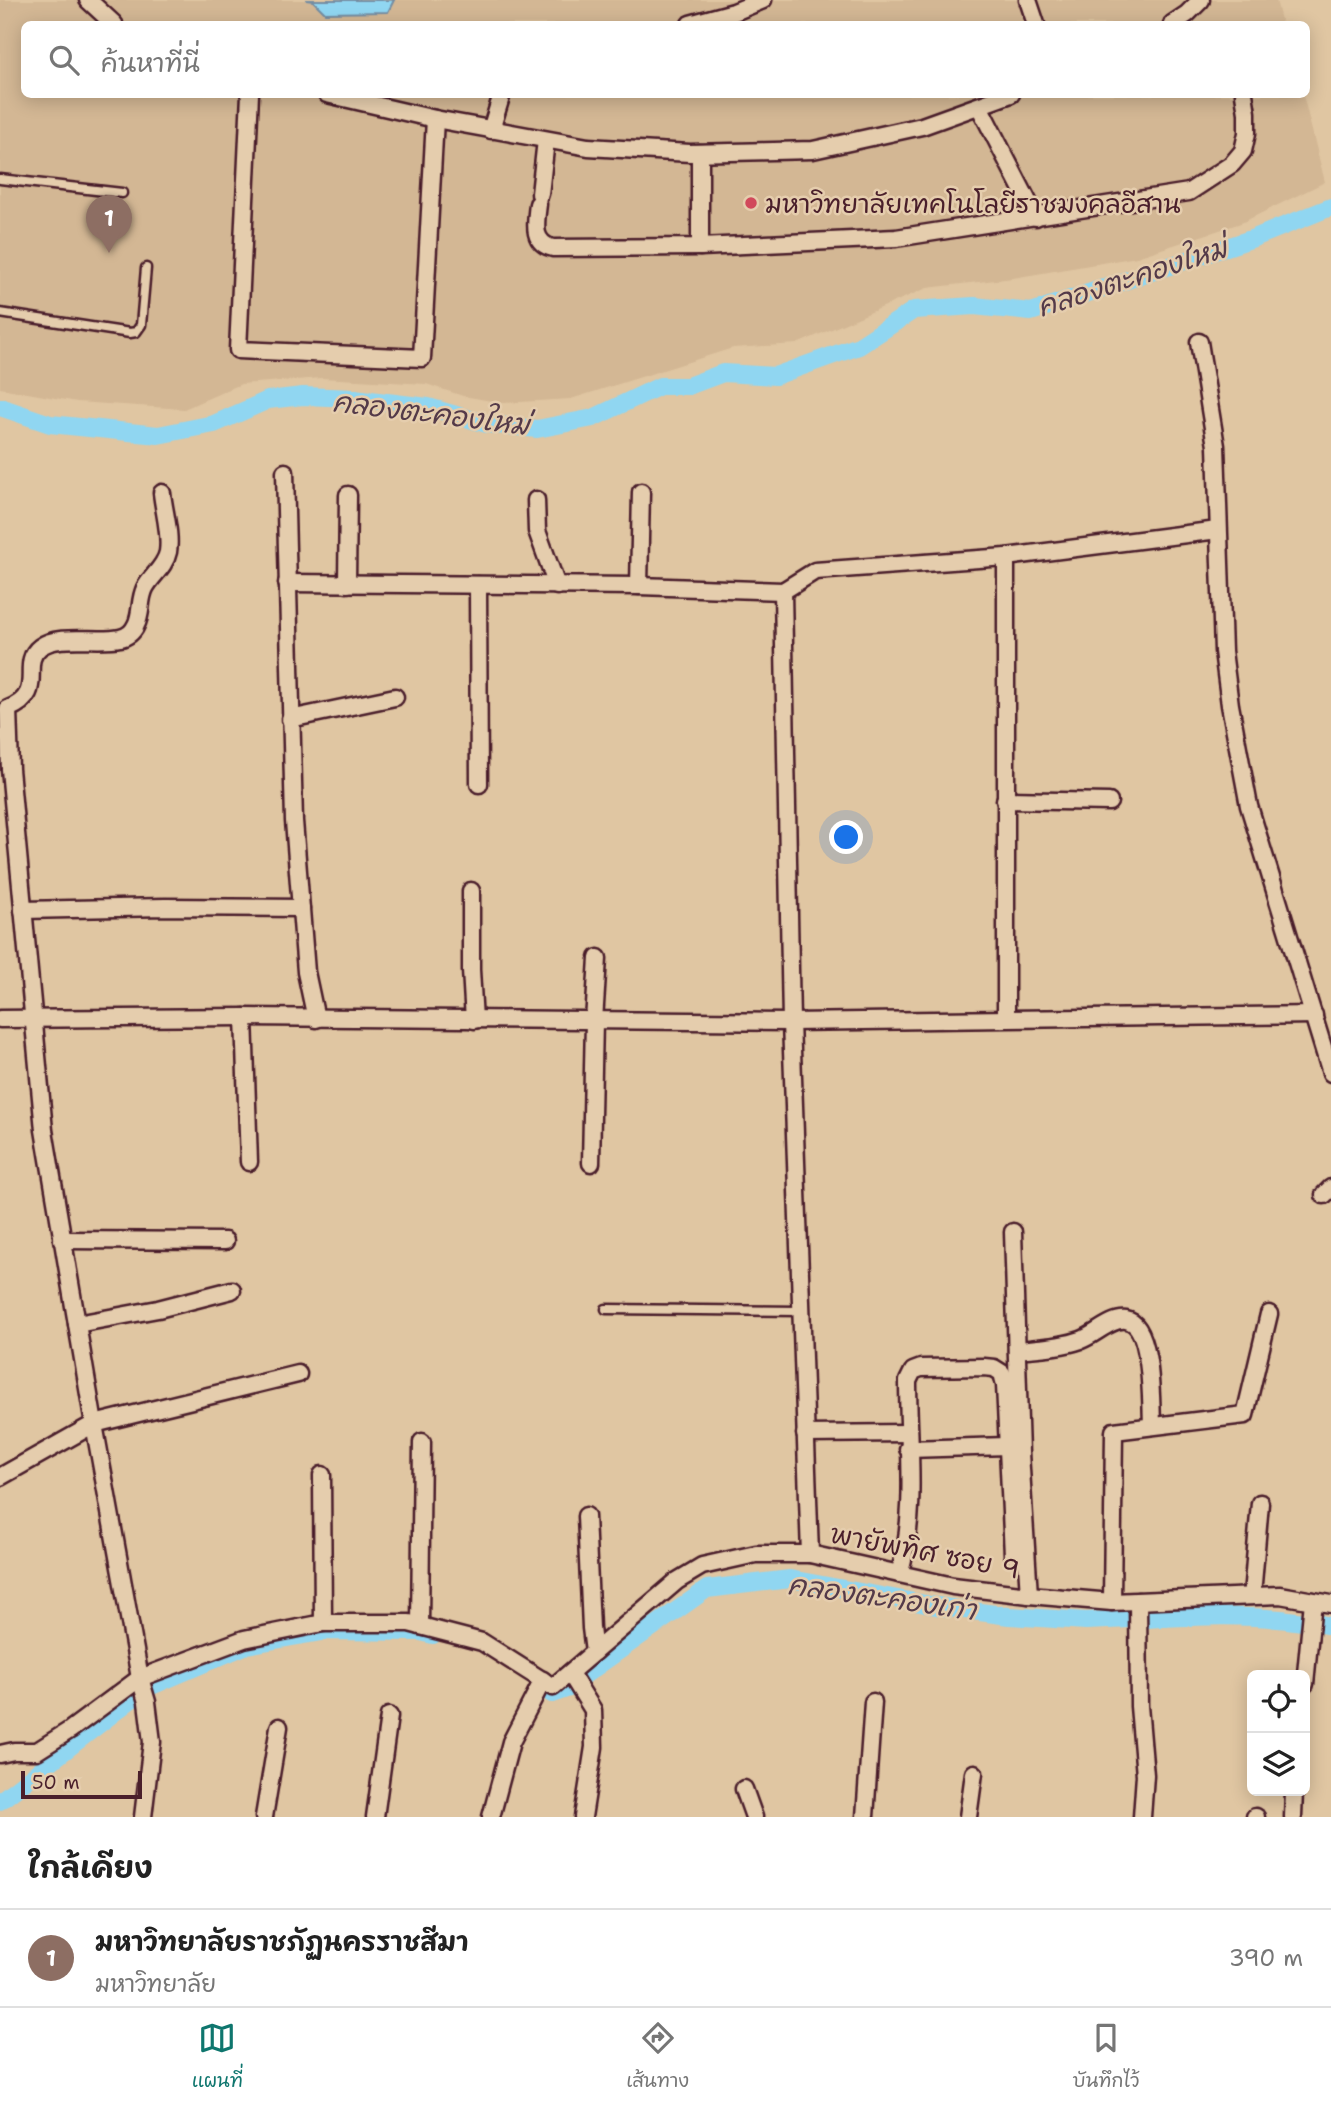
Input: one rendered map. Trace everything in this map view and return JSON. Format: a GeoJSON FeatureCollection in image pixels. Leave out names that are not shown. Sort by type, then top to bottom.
{"type":"FeatureCollection","features":[{"type":"Feature","properties":{"kind":"street"},"geometry":{"type":"LineString","coordinates":[[88,0],[111,21]]}},
{"type":"Feature","properties":{"kind":"street"},"geometry":{"type":"LineString","coordinates":[[701,21],[763,0]]}},
{"type":"Feature","properties":{"kind":"street"},"geometry":{"type":"LineString","coordinates":[[1028,0],[1035,21]]}},
{"type":"Feature","properties":{"kind":"street"},"geometry":{"type":"LineString","coordinates":[[1181,17],[1201,0]]}},
{"type":"Feature","properties":{"kind":"street"},"geometry":{"type":"LineString","coordinates":[[250,98],[239,350],[422,358],[435,120]]}},
{"type":"Feature","properties":{"kind":"street"},"geometry":{"type":"LineString","coordinates":[[344,98],[435,120],[588,147],[700,153],[813,150],[922,126],[1000,98]]}},
{"type":"Feature","properties":{"kind":"street"},"geometry":{"type":"LineString","coordinates":[[491,130],[501,98]]}},
{"type":"Feature","properties":{"kind":"street"},"geometry":{"type":"LineString","coordinates":[[546,140],[537,236],[549,247],[699,247],[896,238],[1189,192],[1232,164],[1243,151],[1247,133],[1245,98]]}},
{"type":"Feature","properties":{"kind":"street"},"geometry":{"type":"LineString","coordinates":[[979,106],[1036,217]]}},
{"type":"Feature","properties":{"kind":"street"},"geometry":{"type":"LineString","coordinates":[[699,247],[700,153]]}},
{"type":"Feature","properties":{"kind":"street"},"geometry":{"type":"LineString","coordinates":[[1199,342],[1216,446],[1223,650],[1249,806],[1331,1073]]}},
{"type":"Feature","properties":{"kind":"street"},"geometry":{"type":"LineString","coordinates":[[285,472],[294,821],[306,972],[316,1019]]}},
{"type":"Feature","properties":{"kind":"street"},"geometry":{"type":"LineString","coordinates":[[639,586],[641,492]]}},
{"type":"Feature","properties":{"kind":"street"},"geometry":{"type":"LineString","coordinates":[[143,1817],[152,1742],[44,1130],[10,769],[8,709],[22,703],[28,696],[34,656],[42,645],[67,640],[119,639],[132,631],[140,615],[144,590],[167,555],[168,541],[162,493]]}},
{"type":"Feature","properties":{"kind":"street"},"geometry":{"type":"LineString","coordinates":[[347,584],[348,495]]}},
{"type":"Feature","properties":{"kind":"street"},"geometry":{"type":"LineString","coordinates":[[536,500],[537,531],[557,586]]}},
{"type":"Feature","properties":{"kind":"street"},"geometry":{"type":"LineString","coordinates":[[287,583],[788,588],[815,572],[1006,557],[1218,530]]}},
{"type":"Feature","properties":{"kind":"street"},"geometry":{"type":"LineString","coordinates":[[1006,557],[1006,1018]]}},
{"type":"Feature","properties":{"kind":"street"},"geometry":{"type":"LineString","coordinates":[[478,586],[480,785]]}},
{"type":"Feature","properties":{"kind":"street"},"geometry":{"type":"LineString","coordinates":[[788,588],[800,1311],[810,1554]]}},
{"type":"Feature","properties":{"kind":"street"},"geometry":{"type":"LineString","coordinates":[[290,719],[395,697]]}},
{"type":"Feature","properties":{"kind":"street"},"geometry":{"type":"LineString","coordinates":[[1005,800],[1109,802]]}},
{"type":"Feature","properties":{"kind":"street"},"geometry":{"type":"LineString","coordinates":[[471,891],[474,1020]]}},
{"type":"Feature","properties":{"kind":"street"},"geometry":{"type":"LineString","coordinates":[[23,910],[301,908]]}},
{"type":"Feature","properties":{"kind":"street"},"geometry":{"type":"LineString","coordinates":[[591,1163],[598,958]]}},
{"type":"Feature","properties":{"kind":"street"},"geometry":{"type":"LineString","coordinates":[[0,1020],[244,1017],[796,1021],[1314,1015]]}},
{"type":"Feature","properties":{"kind":"street"},"geometry":{"type":"LineString","coordinates":[[244,1017],[249,1162]]}},
{"type":"Feature","properties":{"kind":"street"},"geometry":{"type":"LineString","coordinates":[[1013,1232],[1020,1453],[1029,1595]]}},
{"type":"Feature","properties":{"kind":"street"},"geometry":{"type":"LineString","coordinates":[[62,1240],[225,1241]]}},
{"type":"Feature","properties":{"kind":"street"},"geometry":{"type":"LineString","coordinates":[[77,1324],[232,1290]]}},
{"type":"Feature","properties":{"kind":"street"},"geometry":{"type":"LineString","coordinates":[[1112,1602],[1114,1431],[1245,1415],[1269,1314]]}},
{"type":"Feature","properties":{"kind":"street"},"geometry":{"type":"LineString","coordinates":[[1017,1350],[1070,1343],[1119,1321],[1130,1322],[1144,1341],[1148,1359],[1152,1426]]}},
{"type":"Feature","properties":{"kind":"street"},"geometry":{"type":"LineString","coordinates":[[899,1574],[908,1546],[911,1499],[908,1381],[913,1371],[935,1367],[994,1368],[1002,1373],[1005,1385],[1013,1555]]}},
{"type":"Feature","properties":{"kind":"street"},"geometry":{"type":"LineString","coordinates":[[0,1477],[94,1424],[298,1374]]}},
{"type":"Feature","properties":{"kind":"street"},"geometry":{"type":"LineString","coordinates":[[805,1434],[1007,1446]]}},
{"type":"Feature","properties":{"kind":"street"},"geometry":{"type":"LineString","coordinates":[[420,1626],[422,1442]]}},
{"type":"Feature","properties":{"kind":"street"},"geometry":{"type":"LineString","coordinates":[[322,1475],[323,1623]]}},
{"type":"Feature","properties":{"kind":"street"},"geometry":{"type":"LineString","coordinates":[[1252,1595],[1260,1503]]}},
{"type":"Feature","properties":{"kind":"street"},"geometry":{"type":"LineString","coordinates":[[586,1516],[594,1652]]}},
{"type":"Feature","properties":{"kind":"street","name":"พายัพทิศ ซอย 9"},"geometry":{"type":"LineString","coordinates":[[491,1817],[511,1742],[548,1684],[570,1673],[677,1581],[702,1566],[756,1554],[810,1554],[953,1586],[1029,1595],[1112,1602],[1280,1595],[1331,1604]]}},
{"type":"Feature","properties":{"kind":"street"},"geometry":{"type":"LineString","coordinates":[[1138,1601],[1139,1706],[1145,1775],[1142,1817]]}},
{"type":"Feature","properties":{"kind":"street"},"geometry":{"type":"LineString","coordinates":[[1306,1670],[1313,1601]]}},
{"type":"Feature","properties":{"kind":"street"},"geometry":{"type":"LineString","coordinates":[[0,1754],[37,1751],[140,1678],[244,1639],[323,1623],[409,1623],[482,1642],[548,1684]]}},
{"type":"Feature","properties":{"kind":"street"},"geometry":{"type":"LineString","coordinates":[[570,1673],[593,1710],[594,1747],[583,1817]]}},
{"type":"Feature","properties":{"kind":"street"},"geometry":{"type":"LineString","coordinates":[[865,1817],[873,1702]]}},
{"type":"Feature","properties":{"kind":"street"},"geometry":{"type":"LineString","coordinates":[[375,1817],[389,1716]]}},
{"type":"Feature","properties":{"kind":"street"},"geometry":{"type":"LineString","coordinates":[[264,1817],[279,1727]]}},
{"type":"Feature","properties":{"kind":"street"},"geometry":{"type":"LineString","coordinates":[[968,1817],[974,1773]]}},
{"type":"Feature","properties":{"kind":"street"},"geometry":{"type":"LineString","coordinates":[[744,1789],[754,1817]]}},
{"type":"Feature","properties":{"kind":"street"},"geometry":{"type":"LineString","coordinates":[[1293,1817],[1294,1796]]}},
{"type":"Feature","properties":{"kind":"lane"},"geometry":{"type":"LineString","coordinates":[[0,179],[122,193]]}},
{"type":"Feature","properties":{"kind":"lane"},"geometry":{"type":"LineString","coordinates":[[0,313],[136,332],[141,325],[146,268]]}},
{"type":"Feature","properties":{"kind":"lane"},"geometry":{"type":"LineString","coordinates":[[607,1309],[800,1311]]}},
{"type":"Feature","properties":{"kind":"shaded area","name":"มหาวิทยาลัยเทคโนโลยีราชมงคลอีสาน"},"geometry":{"type":"Polygon","coordinates":[[[0,0],[1276,0],[1281,21],[21,21],[21,98],[1304,98],[1325,182],[1241,223],[1137,257],[1013,278],[927,288],[797,344],[733,348],[571,399],[503,403],[463,396],[426,384],[322,378],[241,384],[184,409],[77,402],[0,388],[0,0]]]}},
{"type":"Feature","properties":{"kind":"water"},"geometry":{"type":"Polygon","coordinates":[[[306,0],[394,0],[388,12],[325,13],[313,1],[306,0]]]}},
{"type":"Feature","properties":{"kind":"waterway","name":"คลองตะคองใหม่"},"geometry":{"type":"LineString","coordinates":[[0,407],[50,424],[158,435],[214,424],[268,400],[303,396],[354,398],[428,407],[487,424],[537,429],[593,418],[660,386],[688,386],[723,373],[775,376],[859,346],[914,310],[974,306],[1031,312],[1254,238],[1331,207]]}},
{"type":"Feature","properties":{"kind":"waterway","name":"คลองตะคองเก่า"},"geometry":{"type":"LineString","coordinates":[[579,1679],[707,1589],[790,1579],[936,1606],[1009,1616],[1086,1621],[1130,1619]]}},
{"type":"Feature","properties":{"kind":"waterway","name":"คลองตะคองเก่า"},"geometry":{"type":"LineString","coordinates":[[1146,1619],[1244,1617],[1303,1622]]}},
{"type":"Feature","properties":{"kind":"waterway","name":"คลองตะคองเก่า"},"geometry":{"type":"LineString","coordinates":[[1315,1623],[1331,1626]]}},
{"type":"Feature","properties":{"kind":"waterway","name":"คลองตะคองเก่า"},"geometry":{"type":"LineString","coordinates":[[149,1687],[247,1645],[327,1631],[421,1632],[433,1635]]}},
{"type":"Feature","properties":{"kind":"waterway","name":"คลองตะคองเก่า"},"geometry":{"type":"LineString","coordinates":[[546,1690],[552,1694],[569,1688]]}},
{"type":"Feature","properties":{"kind":"waterway","name":"คลองตะคองเก่า"},"geometry":{"type":"LineString","coordinates":[[0,1801],[137,1695]]}},
{"type":"Feature","properties":{"kind":"place","name":"มหาวิทยาลัยเทคโนโลยีราชมงคลอีสาน"},"geometry":{"type":"Point","coordinates":[751,203]}},
{"type":"Feature","properties":{"kind":"place","name":"มหาวิทยาลัยราชภัฏนครราชสีมา"},"geometry":{"type":"Point","coordinates":[109,253]}}]}
